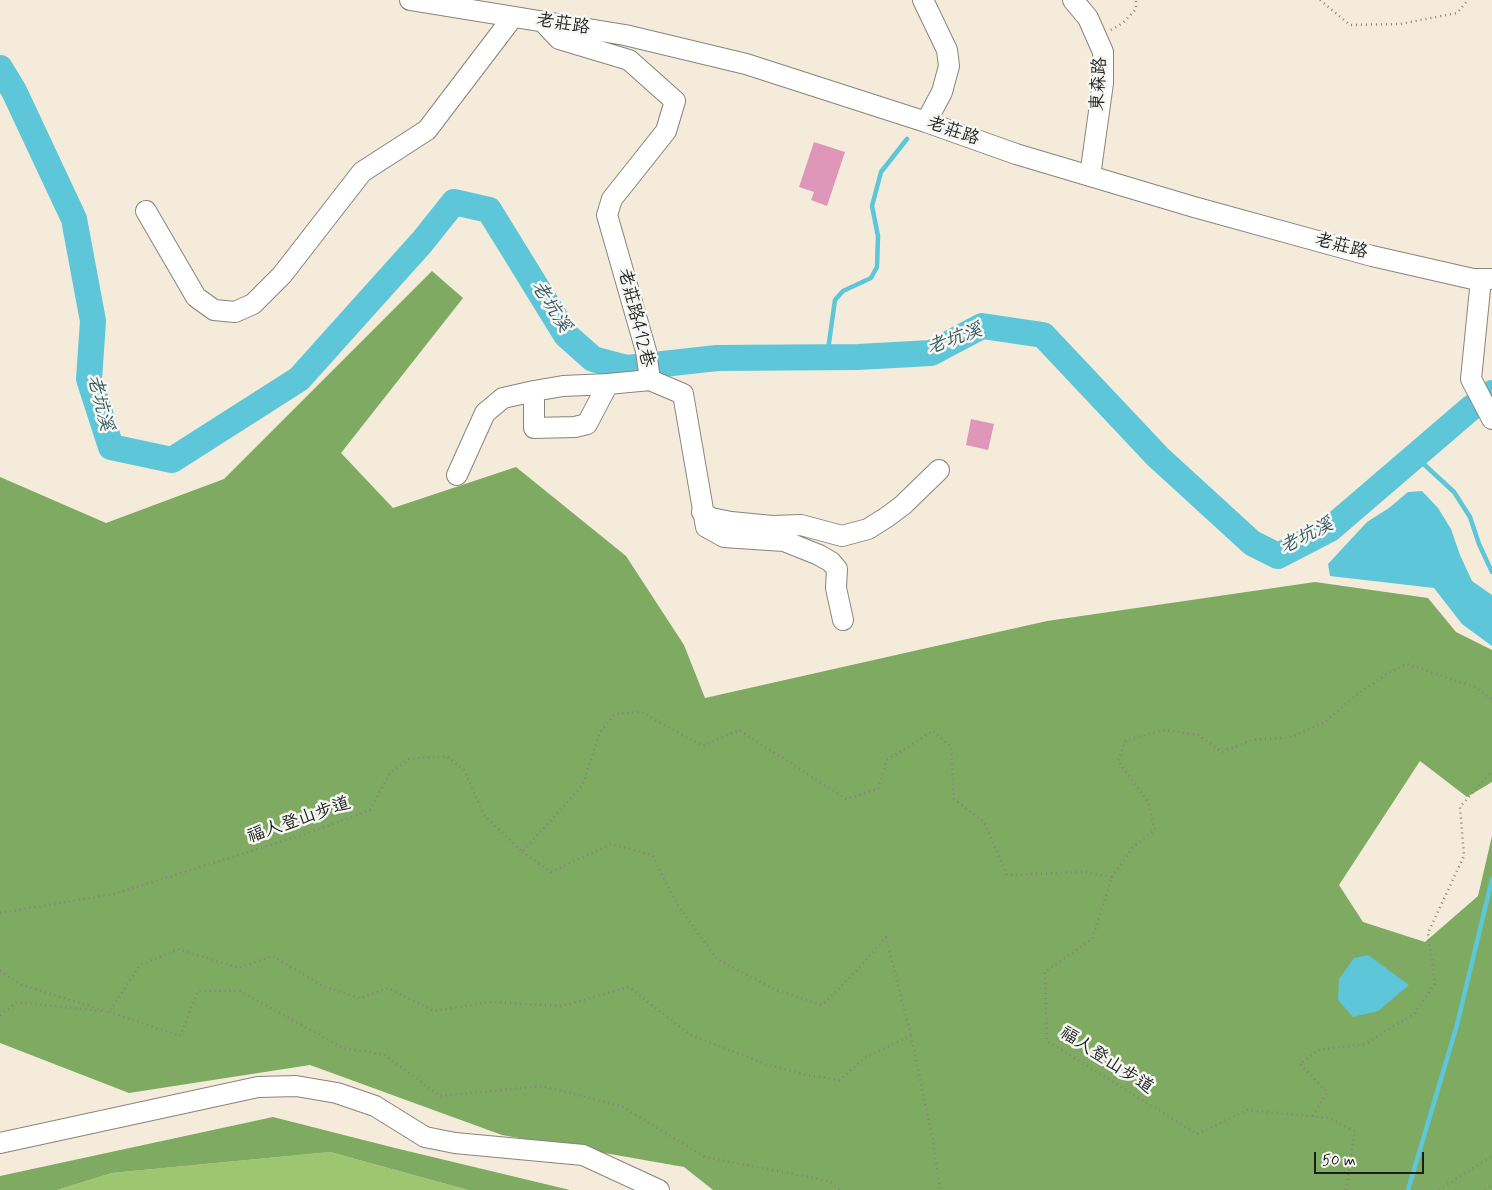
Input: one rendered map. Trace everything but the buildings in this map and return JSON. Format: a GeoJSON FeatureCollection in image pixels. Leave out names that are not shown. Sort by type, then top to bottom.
{"type":"FeatureCollection","features":[{"type":"Feature","properties":{"kind":"street","name":"老莊路"},"geometry":{"type":"LineString","coordinates":[[410,0],[625,35],[746,64],[926,122],[1016,154],[1090,176],[1372,256],[1487,279]]}},
{"type":"Feature","properties":{"kind":"street"},"geometry":{"type":"LineString","coordinates":[[923,0],[947,50],[949,66],[942,92],[926,122]]}},
{"type":"Feature","properties":{"kind":"street","name":"東森路"},"geometry":{"type":"LineString","coordinates":[[1073,0],[1088,18],[1103,52],[1103,83],[1090,176]]}},
{"type":"Feature","properties":{"kind":"street"},"geometry":{"type":"LineString","coordinates":[[146,211],[196,297],[214,310],[235,312],[253,304],[282,275],[362,172],[427,130],[513,17]]}},
{"type":"Feature","properties":{"kind":"street","name":"老莊路412巷"},"geometry":{"type":"LineString","coordinates":[[543,22],[559,39],[629,60],[675,101],[666,131],[612,199],[607,215],[646,351],[650,380],[683,394],[706,528],[724,537],[784,541],[831,562],[837,570],[836,588],[843,620]]}},
{"type":"Feature","properties":{"kind":"street"},"geometry":{"type":"LineString","coordinates":[[1487,279],[1471,379],[1490,416]]}},
{"type":"Feature","properties":{"kind":"street"},"geometry":{"type":"LineString","coordinates":[[457,475],[485,413],[503,398],[563,386],[650,380]]}},
{"type":"Feature","properties":{"kind":"street"},"geometry":{"type":"LineString","coordinates":[[534,391],[534,428],[575,427],[587,424],[608,384]]}},
{"type":"Feature","properties":{"kind":"street"},"geometry":{"type":"LineString","coordinates":[[702,512],[711,518],[731,522],[772,526],[801,525],[831,534],[849,535],[868,529],[887,517],[903,505],[939,470]]}},
{"type":"Feature","properties":{"kind":"street"},"geometry":{"type":"LineString","coordinates":[[0,1143],[258,1087],[296,1086],[337,1093],[375,1106],[425,1137],[455,1143],[583,1155],[659,1190]]}},
{"type":"Feature","properties":{"kind":"path"},"geometry":{"type":"LineString","coordinates":[[1097,38],[1123,23],[1136,8],[1136,0]]}},
{"type":"Feature","properties":{"kind":"path"},"geometry":{"type":"LineString","coordinates":[[1320,0],[1350,25],[1400,24],[1457,13],[1468,0]]}},
{"type":"Feature","properties":{"kind":"path"},"geometry":{"type":"LineString","coordinates":[[522,852],[582,786],[600,732],[615,714],[641,712],[704,746],[738,730],[846,799],[878,789],[887,760],[933,731],[951,747],[954,799],[984,822],[1007,875],[1084,872],[1112,877],[1133,847],[1155,830],[1148,802],[1118,760],[1126,740],[1165,730],[1198,736],[1222,752],[1252,740],[1292,737],[1325,722],[1355,696],[1388,673],[1406,664],[1475,687],[1492,700]]}},
{"type":"Feature","properties":{"kind":"path","name":"福人登山步道"},"geometry":{"type":"LineString","coordinates":[[0,913],[114,894],[306,834],[370,810],[390,773],[409,759],[446,756],[464,770],[484,815],[522,852],[551,872],[611,844],[652,855],[677,904],[717,959],[776,990],[822,1005],[859,968],[886,937],[911,1036]]}},
{"type":"Feature","properties":{"kind":"path"},"geometry":{"type":"LineString","coordinates":[[1313,1116],[1327,1092],[1300,1064],[1318,1050],[1365,1044],[1414,1014],[1435,984],[1428,933],[1464,856],[1460,807],[1492,771]]}},
{"type":"Feature","properties":{"kind":"path","name":"福人登山步道"},"geometry":{"type":"LineString","coordinates":[[1112,877],[1092,939],[1045,972],[1047,1041],[1198,1134],[1247,1110],[1329,1118],[1356,1131],[1346,1190]]}},
{"type":"Feature","properties":{"kind":"path"},"geometry":{"type":"LineString","coordinates":[[109,1012],[140,965],[178,948],[239,968],[273,956],[324,987],[361,998],[388,988],[434,1011],[492,1002],[562,1006],[630,987],[689,1034],[765,1064],[807,1075],[839,1080],[866,1057],[911,1036],[932,1136],[940,1190]]}},
{"type":"Feature","properties":{"kind":"path"},"geometry":{"type":"LineString","coordinates":[[0,971],[22,985],[180,1036],[198,991],[240,990],[343,1048],[385,1055],[440,1096],[542,1086],[621,1106],[705,1157],[829,1181],[841,1190]]}},
{"type":"Feature","properties":{"kind":"path"},"geometry":{"type":"LineString","coordinates":[[0,1014],[17,1002],[109,1012]]}},
{"type":"Feature","properties":{"kind":"path"},"geometry":{"type":"LineString","coordinates":[[1439,1190],[1492,1156]]}},
{"type":"Feature","properties":{"kind":"path"},"geometry":{"type":"LineString","coordinates":[[1485,1190],[1492,1184]]}},
{"type":"Feature","properties":{"kind":"green space"},"geometry":{"type":"Polygon","coordinates":[[[432,271],[463,298],[341,453],[393,508],[516,467],[626,556],[684,645],[705,698],[1047,621],[1315,582],[1428,598],[1456,632],[1492,650],[1492,782],[1467,797],[1420,761],[1339,885],[1363,922],[1425,942],[1478,896],[1492,836],[1492,1190],[713,1190],[684,1167],[502,1135],[310,1065],[129,1093],[0,1043],[0,477],[106,523],[224,479],[432,271]]]}},
{"type":"Feature","properties":{"kind":"green space"},"geometry":{"type":"Polygon","coordinates":[[[273,1117],[570,1190],[468,1190],[330,1152],[112,1173],[57,1190],[0,1190],[0,1176],[273,1117]]]}},
{"type":"Feature","properties":{"kind":"green space"},"geometry":{"type":"Polygon","coordinates":[[[330,1152],[468,1190],[57,1190],[112,1173],[330,1152]]]}},
{"type":"Feature","properties":{"kind":"water"},"geometry":{"type":"Polygon","coordinates":[[[1422,491],[1438,508],[1451,529],[1472,581],[1492,595],[1492,646],[1462,624],[1434,588],[1330,576],[1328,564],[1367,522],[1389,508],[1408,492],[1422,491]]]}},
{"type":"Feature","properties":{"kind":"water"},"geometry":{"type":"Polygon","coordinates":[[[1368,955],[1409,985],[1378,1011],[1353,1017],[1338,1000],[1339,979],[1354,958],[1368,955]]]}},
{"type":"Feature","properties":{"kind":"waterway","name":"老坑溪"},"geometry":{"type":"LineString","coordinates":[[0,68],[14,91],[74,219],[93,321],[89,379],[111,447],[172,460],[299,379],[422,242],[454,202],[489,210],[566,335],[593,359],[627,368],[717,358],[858,357],[931,353],[982,326],[1043,335],[1158,457],[1252,543],[1278,556],[1330,529],[1471,408],[1492,393]]}},
{"type":"Feature","properties":{"kind":"waterway"},"geometry":{"type":"LineString","coordinates":[[827,357],[835,300],[843,291],[871,278],[877,267],[878,236],[872,206],[881,172],[907,139]]}},
{"type":"Feature","properties":{"kind":"waterway"},"geometry":{"type":"LineString","coordinates":[[1415,456],[1454,492],[1470,517],[1479,544],[1492,572]]}},
{"type":"Feature","properties":{"kind":"waterway"},"geometry":{"type":"LineString","coordinates":[[1408,1190],[1457,1025],[1492,879]]}}]}
